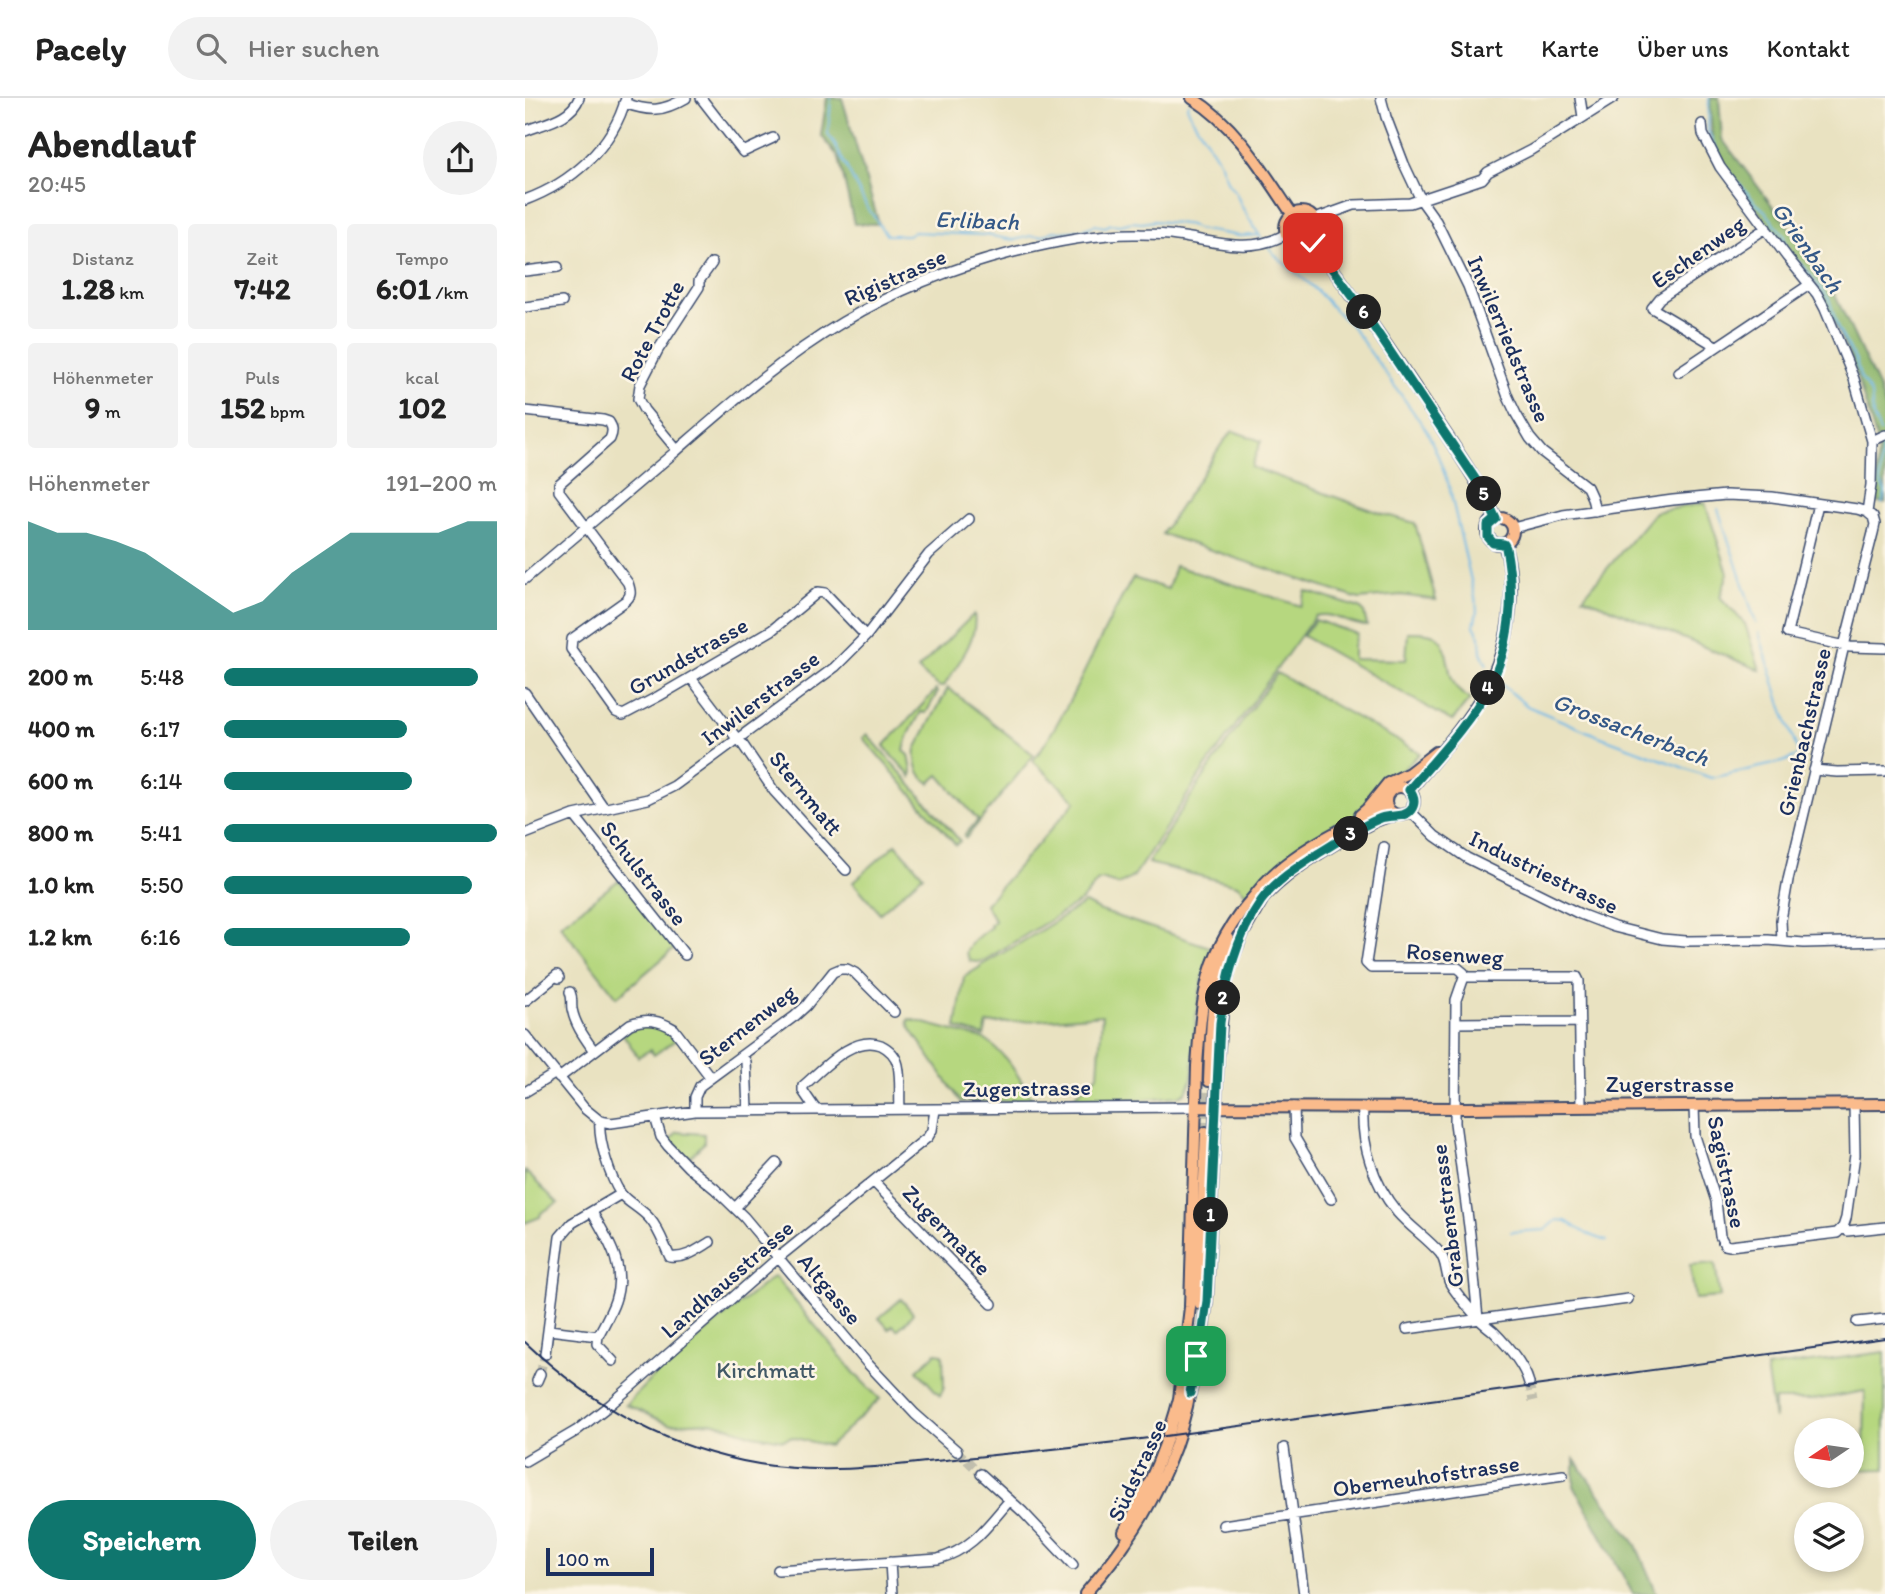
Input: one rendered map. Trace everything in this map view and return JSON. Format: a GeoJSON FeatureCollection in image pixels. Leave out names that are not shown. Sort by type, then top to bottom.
{"type":"FeatureCollection","features":[{"type":"Feature","properties":{"kind":"main road"},"geometry":{"type":"LineString","coordinates":[[1193,99],[1219,118],[1238,138],[1292,214]]}},
{"type":"Feature","properties":{"kind":"main road"},"geometry":{"type":"LineString","coordinates":[[1309,213],[1315,219],[1317,231],[1311,240],[1304,244],[1290,240],[1286,234],[1286,221],[1292,214],[1309,213]]}},
{"type":"Feature","properties":{"kind":"main road"},"geometry":{"type":"LineString","coordinates":[[1311,240],[1417,390],[1482,489],[1496,519]]}},
{"type":"Feature","properties":{"kind":"main road"},"geometry":{"type":"LineString","coordinates":[[1496,519],[1507,519],[1513,528],[1512,538],[1504,544],[1493,543],[1487,534],[1488,526],[1496,519]]}},
{"type":"Feature","properties":{"kind":"main road"},"geometry":{"type":"LineString","coordinates":[[1409,790],[1480,702],[1494,675],[1502,654],[1511,599],[1511,578],[1504,544]]}},
{"type":"Feature","properties":{"kind":"main road"},"geometry":{"type":"LineString","coordinates":[[1339,831],[1367,809],[1388,783],[1404,776],[1445,748]]}},
{"type":"Feature","properties":{"kind":"main road"},"geometry":{"type":"LineString","coordinates":[[1179,1399],[1190,1307],[1200,1026],[1209,971],[1214,957],[1241,911],[1258,898],[1284,878],[1320,853],[1379,819],[1404,815],[1410,811],[1414,801],[1409,790],[1394,788],[1389,792],[1386,802],[1375,811],[1285,865],[1258,898],[1220,972],[1212,1016],[1209,1081]]}},
{"type":"Feature","properties":{"kind":"main road"},"geometry":{"type":"LineString","coordinates":[[1386,802],[1397,815]]}},
{"type":"Feature","properties":{"kind":"main road"},"geometry":{"type":"LineString","coordinates":[[1190,1393],[1199,1357],[1207,1301],[1220,1023],[1224,993],[1231,962],[1258,898]]}},
{"type":"Feature","properties":{"kind":"main road","name":"Zugerstrasse"},"geometry":{"type":"LineString","coordinates":[[1197,1107],[1885,1104]]}},
{"type":"Feature","properties":{"kind":"main road","name":"Südstrasse"},"geometry":{"type":"LineString","coordinates":[[1088,1591],[1125,1543],[1155,1491],[1184,1418],[1198,1337],[1206,1132]]}},
{"type":"Feature","properties":{"kind":"main road","name":"Südstrasse"},"geometry":{"type":"LineString","coordinates":[[1088,1591],[1157,1469],[1179,1399],[1190,1351],[1200,1275]]}},
{"type":"Feature","properties":{"kind":"street"},"geometry":{"type":"LineString","coordinates":[[525,131],[567,114],[579,98]]}},
{"type":"Feature","properties":{"kind":"street"},"geometry":{"type":"LineString","coordinates":[[525,200],[554,188],[590,159],[608,136],[625,100],[641,109],[652,110],[686,98]]}},
{"type":"Feature","properties":{"kind":"street"},"geometry":{"type":"LineString","coordinates":[[701,98],[743,152],[773,138]]}},
{"type":"Feature","properties":{"kind":"street","name":"Inwilerriedstrasse"},"geometry":{"type":"LineString","coordinates":[[1381,98],[1396,145],[1421,200],[1436,222],[1468,286],[1520,423],[1542,452],[1587,487],[1595,511]]}},
{"type":"Feature","properties":{"kind":"street"},"geometry":{"type":"LineString","coordinates":[[1580,98],[1583,117]]}},
{"type":"Feature","properties":{"kind":"street"},"geometry":{"type":"LineString","coordinates":[[1315,219],[1354,205],[1401,205],[1482,179],[1488,172],[1531,150],[1614,98]]}},
{"type":"Feature","properties":{"kind":"street"},"geometry":{"type":"LineString","coordinates":[[1702,124],[1703,134],[1720,167],[1817,294],[1825,309],[1880,437],[1871,485],[1870,514]]}},
{"type":"Feature","properties":{"kind":"street","name":"Eschenweg"},"geometry":{"type":"LineString","coordinates":[[1716,346],[1652,308],[1660,298],[1766,228]]}},
{"type":"Feature","properties":{"kind":"street","name":"Rigistrasse"},"geometry":{"type":"LineString","coordinates":[[525,579],[770,372],[842,322],[896,294],[959,269],[1053,243],[1118,234],[1176,235],[1238,246],[1272,241],[1286,234]]}},
{"type":"Feature","properties":{"kind":"street","name":"Rote Trotte"},"geometry":{"type":"LineString","coordinates":[[677,450],[640,405],[638,392],[658,349],[712,263]]}},
{"type":"Feature","properties":{"kind":"street"},"geometry":{"type":"LineString","coordinates":[[525,271],[558,267]]}},
{"type":"Feature","properties":{"kind":"street"},"geometry":{"type":"LineString","coordinates":[[1679,372],[1809,285]]}},
{"type":"Feature","properties":{"kind":"street"},"geometry":{"type":"LineString","coordinates":[[525,307],[562,302]]}},
{"type":"Feature","properties":{"kind":"street"},"geometry":{"type":"LineString","coordinates":[[525,411],[603,420],[609,422],[612,427],[610,439],[559,484],[559,491],[585,528]]}},
{"type":"Feature","properties":{"kind":"street"},"geometry":{"type":"LineString","coordinates":[[1513,528],[1563,515],[1726,495],[1772,497],[1884,515]]}},
{"type":"Feature","properties":{"kind":"street"},"geometry":{"type":"LineString","coordinates":[[1818,504],[1787,633],[1844,646],[1885,648]]}},
{"type":"Feature","properties":{"kind":"street","name":"Grienbachstrasse"},"geometry":{"type":"LineString","coordinates":[[1782,941],[1784,897],[1873,533],[1875,524],[1870,514]]}},
{"type":"Feature","properties":{"kind":"street","name":"Inwilerstrasse"},"geometry":{"type":"LineString","coordinates":[[525,834],[574,815],[653,797],[674,786],[739,740],[835,667],[866,636],[929,554],[969,519]]}},
{"type":"Feature","properties":{"kind":"street","name":"Grundstrasse"},"geometry":{"type":"LineString","coordinates":[[585,528],[628,583],[631,591],[630,597],[624,602],[572,639],[571,649],[616,712],[623,715],[772,630],[818,592],[825,593],[866,636]]}},
{"type":"Feature","properties":{"kind":"street","name":"Sternmatt"},"geometry":{"type":"LineString","coordinates":[[691,678],[774,791],[846,870]]}},
{"type":"Feature","properties":{"kind":"street"},"geometry":{"type":"LineString","coordinates":[[525,693],[604,808]]}},
{"type":"Feature","properties":{"kind":"street"},"geometry":{"type":"LineString","coordinates":[[1814,770],[1885,771]]}},
{"type":"Feature","properties":{"kind":"street","name":"Industriestrasse"},"geometry":{"type":"LineString","coordinates":[[1410,811],[1435,836],[1459,853],[1597,922],[1662,939],[1804,943],[1885,941]]}},
{"type":"Feature","properties":{"kind":"street","name":"Schulstrasse"},"geometry":{"type":"LineString","coordinates":[[574,815],[685,955]]}},
{"type":"Feature","properties":{"kind":"street","name":"Rosenweg"},"geometry":{"type":"LineString","coordinates":[[1384,847],[1366,963],[1371,968],[1458,968],[1464,973],[1464,977],[1577,977],[1579,1022]]}},
{"type":"Feature","properties":{"kind":"street","name":"Sternenweg"},"geometry":{"type":"LineString","coordinates":[[695,1111],[697,1090],[806,1006],[833,972],[847,969],[855,973],[894,1012]]}},
{"type":"Feature","properties":{"kind":"street"},"geometry":{"type":"LineString","coordinates":[[525,1001],[558,976]]}},
{"type":"Feature","properties":{"kind":"street"},"geometry":{"type":"LineString","coordinates":[[1455,1107],[1456,1000],[1464,977]]}},
{"type":"Feature","properties":{"kind":"street"},"geometry":{"type":"LineString","coordinates":[[570,992],[576,1023],[594,1051]]}},
{"type":"Feature","properties":{"kind":"street"},"geometry":{"type":"LineString","coordinates":[[525,1092],[573,1067],[630,1024],[641,1020],[666,1024],[674,1030],[711,1078]]}},
{"type":"Feature","properties":{"kind":"street"},"geometry":{"type":"LineString","coordinates":[[1456,1023],[1579,1022],[1581,1105]]}},
{"type":"Feature","properties":{"kind":"street"},"geometry":{"type":"LineString","coordinates":[[525,1035],[584,1108],[600,1121],[603,1149],[621,1194],[650,1218],[670,1257],[683,1256],[710,1242]]}},
{"type":"Feature","properties":{"kind":"street"},"geometry":{"type":"LineString","coordinates":[[816,1110],[803,1091],[803,1086],[844,1051],[867,1043],[875,1043],[894,1055],[898,1065],[900,1109]]}},
{"type":"Feature","properties":{"kind":"street"},"geometry":{"type":"LineString","coordinates":[[742,1055],[746,1062],[748,1110]]}},
{"type":"Feature","properties":{"kind":"street"},"geometry":{"type":"LineString","coordinates":[[1854,1104],[1855,1155],[1843,1227],[1847,1231],[1885,1227]]}},
{"type":"Feature","properties":{"kind":"street","name":"Sagistrasse"},"geometry":{"type":"LineString","coordinates":[[1694,1106],[1695,1136],[1716,1200],[1720,1236],[1725,1245],[1837,1233],[1843,1227]]}},
{"type":"Feature","properties":{"kind":"street","name":"Zugerstrasse"},"geometry":{"type":"LineString","coordinates":[[600,1121],[617,1123],[695,1111],[1197,1107]]}},
{"type":"Feature","properties":{"kind":"street"},"geometry":{"type":"LineString","coordinates":[[1294,1107],[1295,1138],[1331,1199]]}},
{"type":"Feature","properties":{"kind":"street"},"geometry":{"type":"LineString","coordinates":[[1363,1107],[1362,1125],[1368,1157],[1383,1191],[1397,1211],[1440,1253],[1447,1265],[1447,1277],[1451,1285],[1478,1319],[1493,1331],[1518,1360],[1529,1383]]}},
{"type":"Feature","properties":{"kind":"street","name":"Grabenstrasse"},"geometry":{"type":"LineString","coordinates":[[1455,1107],[1478,1319]]}},
{"type":"Feature","properties":{"kind":"street","name":"Landhausstrasse"},"geometry":{"type":"LineString","coordinates":[[525,1461],[576,1431],[611,1404],[778,1258],[928,1137],[932,1130],[935,1110]]}},
{"type":"Feature","properties":{"kind":"street","name":"Altgasse"},"geometry":{"type":"LineString","coordinates":[[656,1117],[664,1142],[735,1208],[868,1364],[929,1427],[957,1451]]}},
{"type":"Feature","properties":{"kind":"street"},"geometry":{"type":"LineString","coordinates":[[735,1208],[777,1163]]}},
{"type":"Feature","properties":{"kind":"street","name":"Zugermatte"},"geometry":{"type":"LineString","coordinates":[[874,1182],[992,1304]]}},
{"type":"Feature","properties":{"kind":"street"},"geometry":{"type":"LineString","coordinates":[[545,1354],[560,1237],[572,1223],[621,1194]]}},
{"type":"Feature","properties":{"kind":"street"},"geometry":{"type":"LineString","coordinates":[[592,1212],[618,1261],[620,1273],[615,1302],[598,1336],[597,1344],[613,1360]]}},
{"type":"Feature","properties":{"kind":"street"},"geometry":{"type":"LineString","coordinates":[[1407,1329],[1628,1299]]}},
{"type":"Feature","properties":{"kind":"street"},"geometry":{"type":"LineString","coordinates":[[1857,1322],[1885,1319]]}},
{"type":"Feature","properties":{"kind":"street"},"geometry":{"type":"LineString","coordinates":[[549,1330],[598,1336]]}},
{"type":"Feature","properties":{"kind":"street"},"geometry":{"type":"LineString","coordinates":[[1284,1448],[1304,1594]]}},
{"type":"Feature","properties":{"kind":"street"},"geometry":{"type":"LineString","coordinates":[[981,1474],[1073,1565]]}},
{"type":"Feature","properties":{"kind":"street","name":"Oberneuhofstrasse"},"geometry":{"type":"LineString","coordinates":[[1223,1525],[1563,1475]]}},
{"type":"Feature","properties":{"kind":"street"},"geometry":{"type":"LineString","coordinates":[[778,1570],[938,1559],[953,1555],[973,1541],[1010,1500]]}},
{"type":"Feature","properties":{"kind":"street"},"geometry":{"type":"LineString","coordinates":[[890,1562],[892,1594]]}},
{"type":"Feature","properties":{"kind":"green space"},"geometry":{"type":"Polygon","coordinates":[[[827,98],[842,98],[879,224],[854,224],[839,158],[821,135],[827,98]]]}},
{"type":"Feature","properties":{"kind":"green space"},"geometry":{"type":"Polygon","coordinates":[[[1710,98],[1719,98],[1722,139],[1827,278],[1880,391],[1885,407],[1885,503],[1876,502],[1878,445],[1852,361],[1815,284],[1725,169],[1712,145],[1710,98]]]}},
{"type":"Feature","properties":{"kind":"green space"},"geometry":{"type":"Polygon","coordinates":[[[1233,431],[1261,441],[1251,467],[1415,523],[1436,600],[1401,595],[1359,599],[1162,534],[1233,431]]]}},
{"type":"Feature","properties":{"kind":"green space"},"geometry":{"type":"Polygon","coordinates":[[[1705,503],[1728,573],[1720,597],[1745,624],[1760,670],[1583,597],[1655,512],[1705,503]]]}},
{"type":"Feature","properties":{"kind":"green space"},"geometry":{"type":"Polygon","coordinates":[[[1175,566],[1301,606],[1306,591],[1360,608],[1364,612],[1367,626],[1328,615],[1315,616],[1205,768],[1134,876],[1119,885],[1104,880],[1098,881],[1081,901],[985,960],[970,961],[966,953],[968,949],[995,921],[985,904],[1076,801],[1033,761],[1061,717],[1133,578],[1168,589],[1175,566]]]}},
{"type":"Feature","properties":{"kind":"green space"},"geometry":{"type":"Polygon","coordinates":[[[974,614],[975,623],[970,642],[944,686],[940,687],[918,669],[974,614]]]}},
{"type":"Feature","properties":{"kind":"green space"},"geometry":{"type":"Polygon","coordinates":[[[1315,620],[1357,634],[1353,659],[1406,660],[1408,632],[1436,636],[1444,645],[1455,686],[1470,699],[1452,721],[1303,636],[1315,620]]]}},
{"type":"Feature","properties":{"kind":"green space"},"geometry":{"type":"Polygon","coordinates":[[[1277,673],[1420,753],[1386,782],[1356,815],[1299,849],[1248,895],[1237,885],[1148,863],[1211,766],[1277,673]]]}},
{"type":"Feature","properties":{"kind":"green space"},"geometry":{"type":"Polygon","coordinates":[[[948,688],[1034,755],[966,838],[964,836],[978,820],[939,775],[930,783],[926,780],[920,773],[916,759],[916,749],[948,688]]]}},
{"type":"Feature","properties":{"kind":"green space"},"geometry":{"type":"Polygon","coordinates":[[[936,690],[937,693],[926,713],[921,712],[905,746],[904,751],[909,755],[911,777],[884,746],[936,690]]]}},
{"type":"Feature","properties":{"kind":"green space"},"geometry":{"type":"Polygon","coordinates":[[[867,734],[960,841],[956,845],[863,738],[867,734]]]}},
{"type":"Feature","properties":{"kind":"green space"},"geometry":{"type":"Polygon","coordinates":[[[896,844],[923,875],[880,913],[853,882],[896,844]]]}},
{"type":"Feature","properties":{"kind":"green space"},"geometry":{"type":"Polygon","coordinates":[[[619,880],[675,948],[617,997],[560,925],[619,880]]]}},
{"type":"Feature","properties":{"kind":"green space"},"geometry":{"type":"Polygon","coordinates":[[[1085,903],[1098,910],[1213,948],[1197,1009],[1192,1079],[1185,1093],[1145,1099],[1070,1100],[1098,1075],[1102,1015],[987,1024],[984,1036],[956,1028],[964,977],[1085,903]]]}},
{"type":"Feature","properties":{"kind":"green space"},"geometry":{"type":"Polygon","coordinates":[[[909,1019],[984,1039],[992,1044],[1017,1074],[1032,1099],[961,1102],[910,1028],[909,1019]]]}},
{"type":"Feature","properties":{"kind":"green space"},"geometry":{"type":"Polygon","coordinates":[[[652,1024],[666,1029],[677,1039],[654,1055],[650,1050],[638,1057],[623,1034],[636,1026],[652,1024]]]}},
{"type":"Feature","properties":{"kind":"green space"},"geometry":{"type":"Polygon","coordinates":[[[677,1132],[704,1134],[704,1143],[686,1161],[669,1142],[677,1132]]]}},
{"type":"Feature","properties":{"kind":"green space"},"geometry":{"type":"Polygon","coordinates":[[[525,1171],[558,1203],[541,1213],[540,1217],[525,1223],[525,1171]]]}},
{"type":"Feature","properties":{"kind":"green space"},"geometry":{"type":"Polygon","coordinates":[[[1715,1263],[1720,1297],[1695,1299],[1690,1265],[1715,1263]]]}},
{"type":"Feature","properties":{"kind":"green space","name":"Kirchmatt"},"geometry":{"type":"Polygon","coordinates":[[[774,1276],[857,1376],[880,1399],[829,1446],[791,1437],[783,1440],[754,1435],[712,1422],[669,1424],[626,1405],[662,1367],[774,1276]]]}},
{"type":"Feature","properties":{"kind":"green space"},"geometry":{"type":"Polygon","coordinates":[[[901,1299],[913,1313],[897,1330],[893,1325],[889,1329],[879,1318],[901,1299]]]}},
{"type":"Feature","properties":{"kind":"green space"},"geometry":{"type":"Polygon","coordinates":[[[1885,1352],[1885,1469],[1864,1470],[1865,1391],[1813,1400],[1774,1400],[1774,1419],[1766,1368],[1885,1352]]]}},
{"type":"Feature","properties":{"kind":"green space"},"geometry":{"type":"Polygon","coordinates":[[[936,1353],[943,1354],[944,1387],[940,1396],[917,1370],[936,1353]]]}},
{"type":"Feature","properties":{"kind":"green space"},"geometry":{"type":"Polygon","coordinates":[[[1574,1459],[1636,1545],[1657,1594],[1633,1594],[1574,1486],[1574,1459]]]}},
{"type":"Feature","properties":{"kind":"waterway","name":"Erlibach"},"geometry":{"type":"LineString","coordinates":[[831,98],[828,135],[868,209],[887,235],[908,235],[913,232],[986,235],[1014,240],[1042,236],[1054,231],[1082,230],[1095,225],[1105,227],[1111,224],[1154,221],[1190,225],[1197,229],[1240,236],[1258,235]]}},
{"type":"Feature","properties":{"kind":"waterway","name":"Grienbach"},"geometry":{"type":"LineString","coordinates":[[1709,98],[1708,131],[1722,161]]}},
{"type":"Feature","properties":{"kind":"waterway","name":"Grossacherbach"},"geometry":{"type":"LineString","coordinates":[[1189,103],[1187,106],[1191,116],[1220,162],[1228,183],[1261,238]]}},
{"type":"Feature","properties":{"kind":"waterway","name":"Grienbach"},"geometry":{"type":"LineString","coordinates":[[1726,168],[1765,211],[1784,236],[1785,246],[1792,257],[1802,264],[1829,299],[1838,329],[1856,361],[1860,377],[1871,394],[1873,417],[1880,432]]}},
{"type":"Feature","properties":{"kind":"waterway","name":"Grossacherbach"},"geometry":{"type":"LineString","coordinates":[[1267,245],[1350,324],[1427,431],[1449,486],[1476,602],[1474,626],[1480,636],[1481,652],[1487,665]]}},
{"type":"Feature","properties":{"kind":"waterway","name":"Grienbach"},"geometry":{"type":"LineString","coordinates":[[1882,441],[1880,481],[1885,492],[1882,504]]}},
{"type":"Feature","properties":{"kind":"waterway"},"geometry":{"type":"LineString","coordinates":[[1718,509],[1756,623]]}},
{"type":"Feature","properties":{"kind":"waterway"},"geometry":{"type":"LineString","coordinates":[[1759,633],[1781,705],[1803,760]]}},
{"type":"Feature","properties":{"kind":"waterway","name":"Grossacherbach"},"geometry":{"type":"LineString","coordinates":[[1500,683],[1527,706],[1711,778],[1783,762],[1799,755]]}},
{"type":"Feature","properties":{"kind":"waterway"},"geometry":{"type":"LineString","coordinates":[[1511,1232],[1545,1230],[1557,1220],[1566,1221],[1587,1234],[1607,1241]]}},
{"type":"Feature","properties":{"kind":"tunnel"},"geometry":{"type":"LineString","coordinates":[[1206,1132],[1209,1081]]}},
{"type":"Feature","properties":{"kind":"tunnel"},"geometry":{"type":"LineString","coordinates":[[540,1374],[545,1354]]}},
{"type":"Feature","properties":{"kind":"tunnel"},"geometry":{"type":"LineString","coordinates":[[1529,1383],[1533,1401]]}},
{"type":"Feature","properties":{"kind":"tunnel"},"geometry":{"type":"LineString","coordinates":[[957,1451],[981,1474]]}},
{"type":"Feature","properties":{"kind":"railway"},"geometry":{"type":"LineString","coordinates":[[525,1342],[577,1386],[633,1421],[662,1435],[726,1457],[759,1464],[832,1469],[906,1464],[1139,1439],[1885,1338]]}},
{"type":"Feature","properties":{"kind":"route"},"geometry":{"type":"LineString","coordinates":[[1196,1356],[1190,1393],[1199,1357],[1207,1301],[1220,1023],[1231,962],[1242,935],[1262,900],[1290,873],[1371,823],[1410,811],[1414,801],[1409,790],[1466,721],[1488,689],[1502,654],[1509,622],[1511,578],[1506,548],[1504,544],[1493,543],[1488,537],[1488,526],[1496,519],[1482,489],[1357,302],[1313,243]]}}]}
